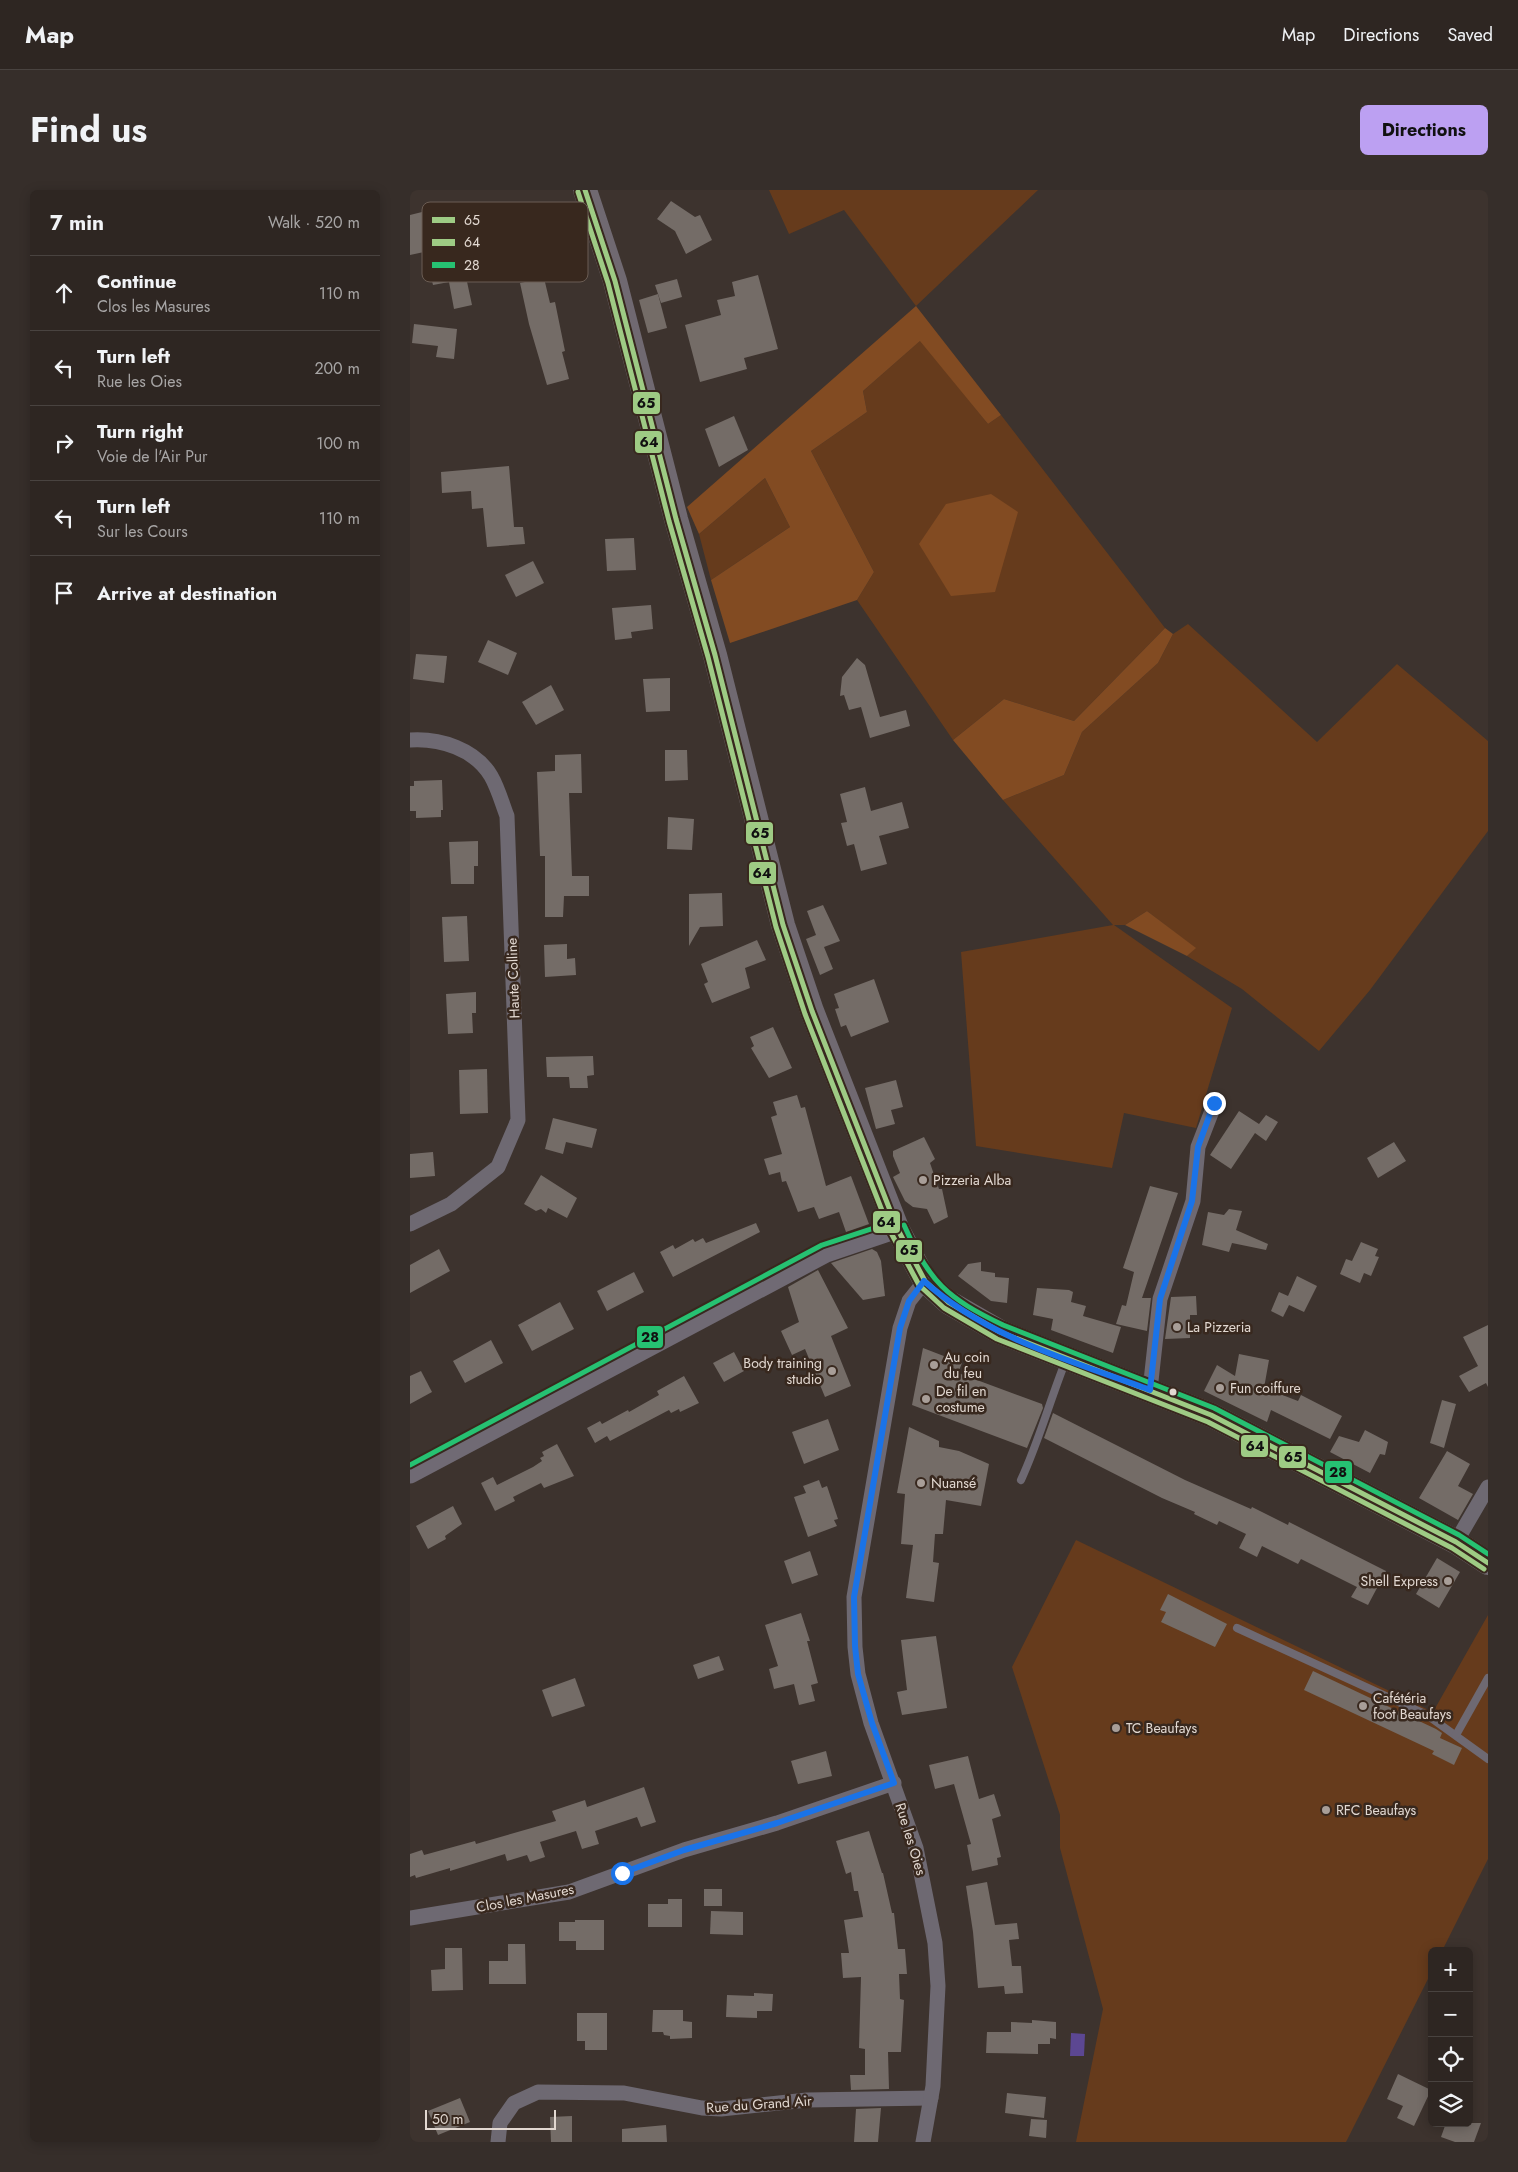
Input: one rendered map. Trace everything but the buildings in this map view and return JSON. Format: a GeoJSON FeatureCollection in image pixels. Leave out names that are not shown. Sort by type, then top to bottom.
{"type":"FeatureCollection","features":[{"type":"Feature","properties":{"kind":"main road"},"geometry":{"type":"LineString","coordinates":[[585,190],[615,281],[676,519],[715,655],[783,925],[812,1011],[897,1228],[924,1281],[948,1302],[969,1316],[1000,1332],[1150,1390],[1258,1438],[1456,1542],[1488,1563]]}},
{"type":"Feature","properties":{"kind":"main road"},"geometry":{"type":"LineString","coordinates":[[410,1473],[826,1252],[897,1228]]}},
{"type":"Feature","properties":{"kind":"street","name":"Haute Colline"},"geometry":{"type":"LineString","coordinates":[[410,740],[444,743],[462,750],[480,762],[491,776],[507,816],[518,1120],[498,1167],[451,1204],[410,1224]]}},
{"type":"Feature","properties":{"kind":"street"},"geometry":{"type":"LineString","coordinates":[[1150,1390],[1160,1299],[1192,1201],[1198,1147],[1214,1103]]}},
{"type":"Feature","properties":{"kind":"street","name":"Rue les Oies"},"geometry":{"type":"LineString","coordinates":[[924,1281],[909,1301],[900,1328],[854,1597],[855,1646],[858,1674],[872,1723],[916,1848],[935,1943],[938,1986],[931,2098],[924,2142]]}},
{"type":"Feature","properties":{"kind":"street"},"geometry":{"type":"LineString","coordinates":[[1456,1542],[1488,1486]]}},
{"type":"Feature","properties":{"kind":"street","name":"Clos les Masures"},"geometry":{"type":"LineString","coordinates":[[410,1918],[569,1892],[684,1850],[777,1823],[894,1783]]}},
{"type":"Feature","properties":{"kind":"street","name":"Rue du Grand Air"},"geometry":{"type":"LineString","coordinates":[[498,2142],[500,2123],[514,2103],[538,2092],[624,2093],[702,2108],[720,2109],[807,2100],[931,2098]]}},
{"type":"Feature","properties":{"kind":"lane"},"geometry":{"type":"LineString","coordinates":[[1021,1480],[1035,1449],[1048,1404],[1066,1358]]}},
{"type":"Feature","properties":{"kind":"lane"},"geometry":{"type":"LineString","coordinates":[[1237,1628],[1427,1715],[1488,1758]]}},
{"type":"Feature","properties":{"kind":"lane"},"geometry":{"type":"LineString","coordinates":[[1456,1735],[1488,1678]]}},
{"type":"Feature","properties":{"kind":"shaded area"},"geometry":{"type":"Polygon","coordinates":[[[769,190],[1038,190],[916,306],[844,210],[789,234],[769,190]]]}},
{"type":"Feature","properties":{"kind":"shaded area"},"geometry":{"type":"Polygon","coordinates":[[[916,306],[1001,415],[988,424],[920,341],[863,391],[867,412],[811,451],[874,572],[857,600],[730,643],[711,580],[790,527],[765,478],[699,534],[687,507],[916,306]]]}},
{"type":"Feature","properties":{"kind":"shaded area"},"geometry":{"type":"Polygon","coordinates":[[[921,340],[988,424],[1001,415],[1165,628],[1074,721],[1004,699],[953,740],[857,600],[874,572],[811,451],[867,412],[863,391],[921,340]]]}},
{"type":"Feature","properties":{"kind":"shaded area"},"geometry":{"type":"Polygon","coordinates":[[[765,478],[790,527],[711,580],[699,534],[765,478]]]}},
{"type":"Feature","properties":{"kind":"shaded area"},"geometry":{"type":"Polygon","coordinates":[[[991,494],[1018,512],[995,592],[951,596],[919,544],[946,504],[991,494]]]}},
{"type":"Feature","properties":{"kind":"shaded area"},"geometry":{"type":"Polygon","coordinates":[[[1188,624],[1317,742],[1397,664],[1488,741],[1488,831],[1370,990],[1319,1051],[1242,989],[1187,956],[1195,948],[1147,911],[1125,925],[1114,925],[1232,1008],[1196,1128],[1124,1113],[1112,1168],[976,1146],[961,952],[1113,925],[1003,800],[1064,775],[1082,732],[1158,663],[1173,634],[1188,624]]]}},
{"type":"Feature","properties":{"kind":"shaded area"},"geometry":{"type":"Polygon","coordinates":[[[1165,628],[1173,634],[1158,663],[1082,732],[1064,775],[1003,800],[953,740],[1004,699],[1074,721],[1165,628]]]}},
{"type":"Feature","properties":{"kind":"shaded area"},"geometry":{"type":"Polygon","coordinates":[[[1147,911],[1196,948],[1187,956],[1125,925],[1147,911]]]}},
{"type":"Feature","properties":{"kind":"shaded area"},"geometry":{"type":"Polygon","coordinates":[[[1076,1540],[1433,1712],[1488,1615],[1488,1859],[1444,1947],[1428,1947],[1428,1979],[1346,2142],[1076,2142],[1103,2009],[1060,1848],[1060,1815],[1012,1667],[1076,1540]]]}},
{"type":"Feature","properties":{"kind":"shaded area"},"geometry":{"type":"Polygon","coordinates":[[[1071,2033],[1085,2034],[1084,2056],[1070,2056],[1071,2033]]]}},
{"type":"Feature","properties":{"kind":"transit line","name":"65"},"geometry":{"type":"LineString","coordinates":[[585,190],[615,281],[676,519],[715,655],[783,925],[812,1011],[897,1228],[925,1281],[948,1302],[1000,1332],[1211,1415],[1456,1542],[1488,1563]]}},
{"type":"Feature","properties":{"kind":"transit line","name":"64"},"geometry":{"type":"LineString","coordinates":[[578,192],[581,202]]}},
{"type":"Feature","properties":{"kind":"transit line","name":"64"},"geometry":{"type":"LineString","coordinates":[[588,222],[608,283],[669,521],[708,657],[776,927],[805,1014],[890,1231],[919,1285],[944,1308],[997,1339],[1208,1422],[1452,1548],[1484,1569]]}},
{"type":"Feature","properties":{"kind":"transit line","name":"28"},"geometry":{"type":"LineString","coordinates":[[410,1465],[822,1245],[895,1221]]}},
{"type":"Feature","properties":{"kind":"transit line","name":"28"},"geometry":{"type":"LineString","coordinates":[[904,1225],[913,1245],[932,1275],[954,1297],[967,1306],[1003,1325],[1214,1408],[1459,1535],[1488,1554]]}},
{"type":"Feature","properties":{"kind":"place","name":"Pizzeria Alba"},"geometry":{"type":"Point","coordinates":[923,1180]}},
{"type":"Feature","properties":{"kind":"place","name":"La Pizzeria"},"geometry":{"type":"Point","coordinates":[1177,1327]}},
{"type":"Feature","properties":{"kind":"place","name":"Au coin du feu"},"geometry":{"type":"Point","coordinates":[934,1365]}},
{"type":"Feature","properties":{"kind":"place","name":"Body training studio"},"geometry":{"type":"Point","coordinates":[832,1371]}},
{"type":"Feature","properties":{"kind":"place","name":"Fun coiffure"},"geometry":{"type":"Point","coordinates":[1220,1388]}},
{"type":"Feature","properties":{"kind":"place","name":"De fil en costume"},"geometry":{"type":"Point","coordinates":[926,1399]}},
{"type":"Feature","properties":{"kind":"place","name":"Nuansé"},"geometry":{"type":"Point","coordinates":[921,1483]}},
{"type":"Feature","properties":{"kind":"place","name":"Shell Express"},"geometry":{"type":"Point","coordinates":[1448,1581]}},
{"type":"Feature","properties":{"kind":"place","name":"Cafétéria foot Beaufays"},"geometry":{"type":"Point","coordinates":[1363,1706]}},
{"type":"Feature","properties":{"kind":"place","name":"TC Beaufays"},"geometry":{"type":"Point","coordinates":[1116,1728]}},
{"type":"Feature","properties":{"kind":"place","name":"RFC Beaufays"},"geometry":{"type":"Point","coordinates":[1326,1810]}},
{"type":"Feature","properties":{"kind":"route"},"geometry":{"type":"LineString","coordinates":[[622,1873],[684,1850],[777,1823],[894,1783],[872,1723],[858,1674],[855,1646],[854,1597],[900,1328],[909,1301],[924,1281],[948,1302],[969,1316],[1000,1332],[1150,1390],[1160,1299],[1192,1201],[1198,1147],[1214,1103]]}}]}
